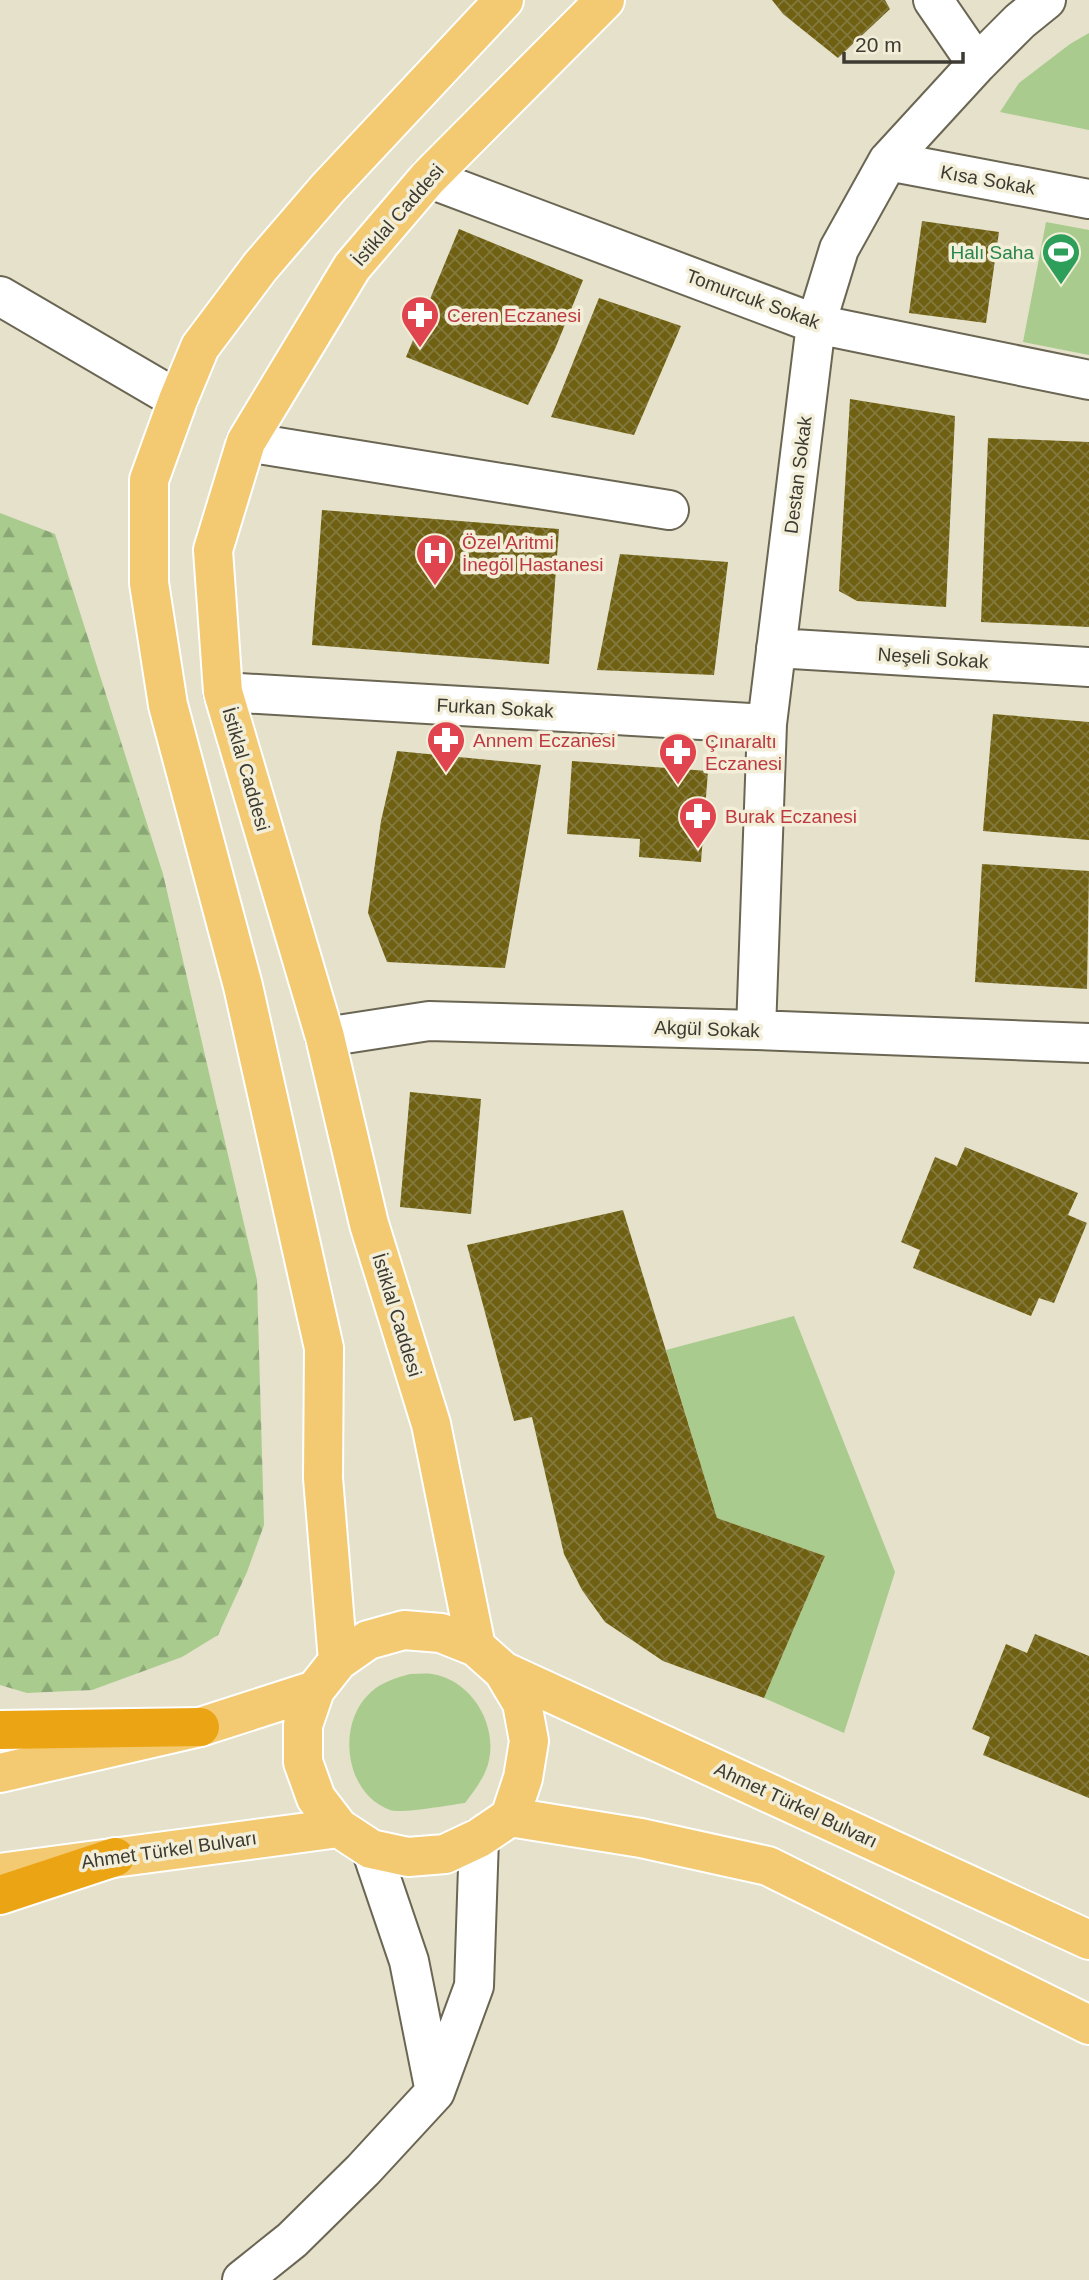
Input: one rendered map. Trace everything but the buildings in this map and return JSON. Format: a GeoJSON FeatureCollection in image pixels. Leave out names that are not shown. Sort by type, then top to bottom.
{"type":"FeatureCollection","features":[{"type":"Feature","properties":{"kind":"highway"},"geometry":{"type":"LineString","coordinates":[[0,1730],[200,1727]]}},
{"type":"Feature","properties":{"kind":"highway"},"geometry":{"type":"LineString","coordinates":[[0,1895],[115,1857]]}},
{"type":"Feature","properties":{"kind":"main road","name":"İstiklal Caddesi"},"geometry":{"type":"LineString","coordinates":[[489,1659],[431,1424],[369,1224],[325,1037],[223,692],[213,550],[246,442],[352,267],[428,178],[605,0]]}},
{"type":"Feature","properties":{"kind":"main road"},"geometry":{"type":"LineString","coordinates":[[0,1773],[200,1727],[327,1675],[368,1640],[404,1630],[441,1633],[489,1659],[522,1703],[529,1741],[523,1778],[494,1827],[445,1854],[408,1857],[371,1849],[339,1828],[316,1798],[303,1762],[303,1726],[327,1675],[323,1478],[324,1348],[243,986],[168,705],[149,583],[149,480],[178,400],[201,347],[260,267],[488,4]]}},
{"type":"Feature","properties":{"kind":"main road","name":"Ahmet Türkel Bulvarı"},"geometry":{"type":"LineString","coordinates":[[489,1659],[1089,1940]]}},
{"type":"Feature","properties":{"kind":"main road"},"geometry":{"type":"LineString","coordinates":[[494,1827],[641,1838],[768,1866],[1089,2025]]}},
{"type":"Feature","properties":{"kind":"main road","name":"Ahmet Türkel Bulvarı"},"geometry":{"type":"LineString","coordinates":[[0,1873],[339,1828]]}},
{"type":"Feature","properties":{"kind":"street"},"geometry":{"type":"LineString","coordinates":[[933,0],[977,64]]}},
{"type":"Feature","properties":{"kind":"street","name":"Destan Sokak"},"geometry":{"type":"LineString","coordinates":[[756,1030],[767,724],[816,324],[839,249],[888,161],[977,64],[1020,21],[1046,0]]}},
{"type":"Feature","properties":{"kind":"street","name":"Kısa Sokak"},"geometry":{"type":"LineString","coordinates":[[888,161],[1089,199]]}},
{"type":"Feature","properties":{"kind":"street","name":"Tomurcuk Sokak"},"geometry":{"type":"LineString","coordinates":[[428,178],[816,324],[1089,380]]}},
{"type":"Feature","properties":{"kind":"street"},"geometry":{"type":"LineString","coordinates":[[0,296],[178,400]]}},
{"type":"Feature","properties":{"kind":"street"},"geometry":{"type":"LineString","coordinates":[[246,442],[670,510]]}},
{"type":"Feature","properties":{"kind":"street","name":"Neşeli Sokak"},"geometry":{"type":"LineString","coordinates":[[776,648],[1089,667]]}},
{"type":"Feature","properties":{"kind":"street","name":"Furkan Sokak"},"geometry":{"type":"LineString","coordinates":[[223,692],[767,724]]}},
{"type":"Feature","properties":{"kind":"street","name":"Akgül Sokak"},"geometry":{"type":"LineString","coordinates":[[325,1037],[429,1021],[1089,1043]]}},
{"type":"Feature","properties":{"kind":"street"},"geometry":{"type":"LineString","coordinates":[[242,2280],[292,2240],[435,2092],[474,1986],[494,1827]]}},
{"type":"Feature","properties":{"kind":"street"},"geometry":{"type":"LineString","coordinates":[[371,1849],[410,1961],[435,2092]]}},
{"type":"Feature","properties":{"kind":"green space"},"geometry":{"type":"Polygon","coordinates":[[[1089,33],[1089,130],[1000,112],[1019,83],[1089,33]]]}},
{"type":"Feature","properties":{"kind":"green space","name":"Halı Saha"},"geometry":{"type":"Polygon","coordinates":[[[1046,222],[1089,230],[1089,355],[1023,342],[1046,222]]]}},
{"type":"Feature","properties":{"kind":"green space"},"geometry":{"type":"Polygon","coordinates":[[[0,513],[55,534],[163,874],[257,1280],[264,1525],[247,1572],[218,1635],[182,1657],[92,1690],[27,1693],[0,1685],[0,513]]]}},
{"type":"Feature","properties":{"kind":"green space"},"geometry":{"type":"Polygon","coordinates":[[[794,1316],[895,1572],[844,1733],[764,1698],[825,1556],[717,1518],[666,1350],[794,1316]]]}},
{"type":"Feature","properties":{"kind":"green space"},"geometry":{"type":"Polygon","coordinates":[[[410,1674],[432,1674],[458,1685],[478,1705],[485,1718],[489,1732],[489,1760],[476,1788],[465,1803],[414,1810],[390,1810],[375,1801],[363,1789],[355,1773],[350,1756],[350,1738],[360,1705],[380,1686],[410,1674]]]}},
{"type":"Feature","properties":{"kind":"place","name":"Halı Saha"},"geometry":{"type":"Point","coordinates":[1061,286]}},
{"type":"Feature","properties":{"kind":"place","name":"Ceren Eczanesi"},"geometry":{"type":"Point","coordinates":[420,349]}},
{"type":"Feature","properties":{"kind":"place","name":"Özel Aritmi İnegöl Hastanesi"},"geometry":{"type":"Point","coordinates":[435,587]}},
{"type":"Feature","properties":{"kind":"place","name":"Annem Eczanesi"},"geometry":{"type":"Point","coordinates":[446,774]}},
{"type":"Feature","properties":{"kind":"place","name":"Çınaraltı Eczanesi"},"geometry":{"type":"Point","coordinates":[678,786]}},
{"type":"Feature","properties":{"kind":"place","name":"Burak Eczanesi"},"geometry":{"type":"Point","coordinates":[698,850]}}]}
